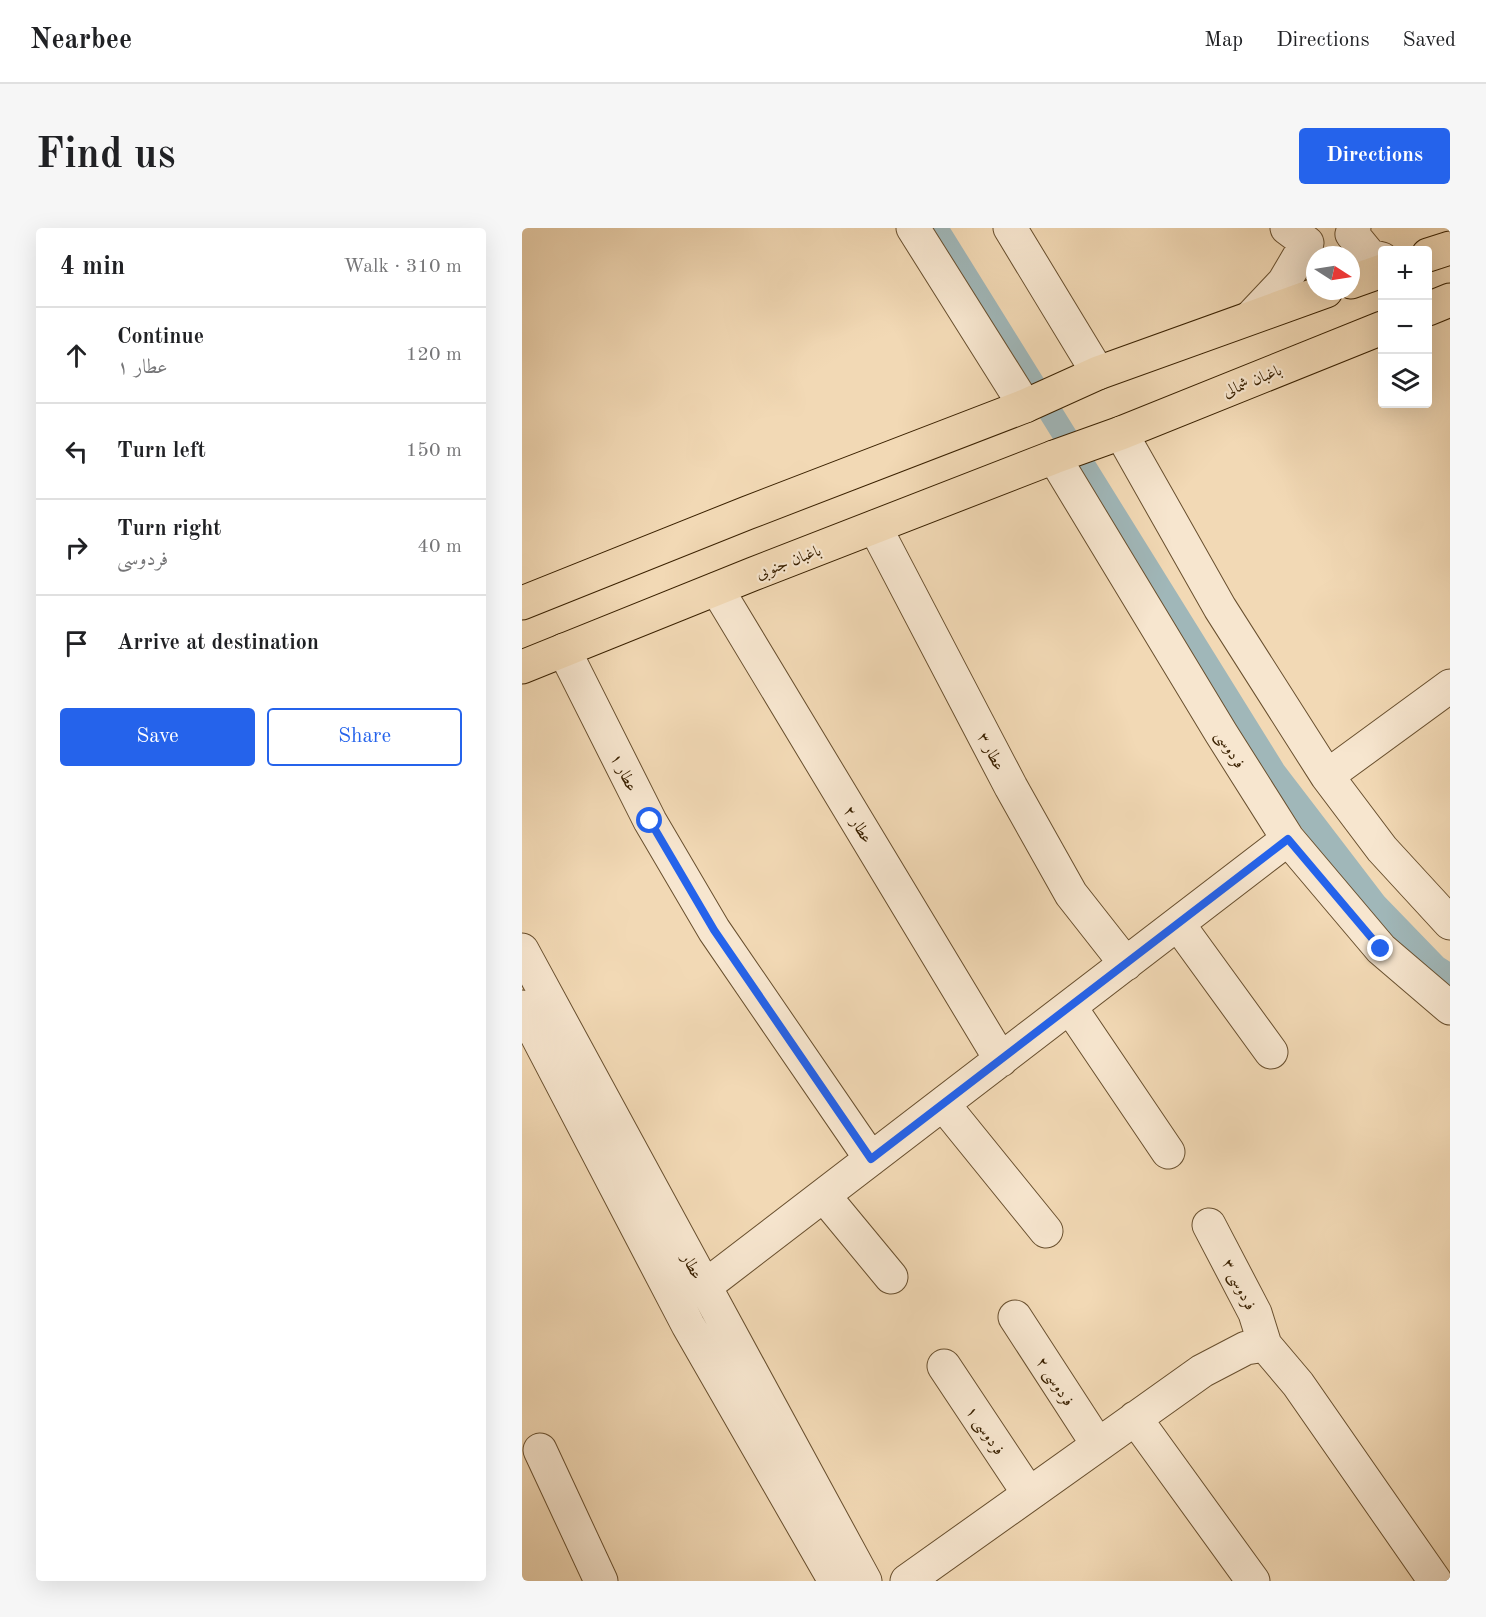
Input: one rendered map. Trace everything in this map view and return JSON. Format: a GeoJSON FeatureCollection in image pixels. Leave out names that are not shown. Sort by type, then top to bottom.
{"type":"FeatureCollection","features":[{"type":"Feature","properties":{"kind":"main road"},"geometry":{"type":"LineString","coordinates":[[1432,254],[1450,248]]}},
{"type":"Feature","properties":{"kind":"main road"},"geometry":{"type":"LineString","coordinates":[[1360,279],[1378,273]]}},
{"type":"Feature","properties":{"kind":"main road"},"geometry":{"type":"LineString","coordinates":[[522,603],[1025,406],[1098,373],[1306,298]]}},
{"type":"Feature","properties":{"kind":"main road"},"geometry":{"type":"LineString","coordinates":[[1432,307],[1450,300]]}},
{"type":"Feature","properties":{"kind":"main road","name":"باغبان شمالی"},"geometry":{"type":"LineString","coordinates":[[1054,457],[1121,433],[1378,330]]}},
{"type":"Feature","properties":{"kind":"main road","name":"باغبان جنوبی"},"geometry":{"type":"LineString","coordinates":[[522,667],[1054,457]]}},
{"type":"Feature","properties":{"kind":"street"},"geometry":{"type":"LineString","coordinates":[[913,228],[1025,406]]}},
{"type":"Feature","properties":{"kind":"street"},"geometry":{"type":"LineString","coordinates":[[1010,228],[1098,373]]}},
{"type":"Feature","properties":{"kind":"street"},"geometry":{"type":"LineString","coordinates":[[1251,317],[1284,282],[1307,243],[1287,228]]}},
{"type":"Feature","properties":{"kind":"street"},"geometry":{"type":"LineString","coordinates":[[1354,228],[1352,234],[1370,256],[1378,258]]}},
{"type":"Feature","properties":{"kind":"street"},"geometry":{"type":"LineString","coordinates":[[1121,433],[1221,608],[1327,776],[1382,849],[1450,923]]}},
{"type":"Feature","properties":{"kind":"street","name":"فردوسی"},"geometry":{"type":"LineString","coordinates":[[1054,457],[1288,839],[1381,949],[1450,1008]]}},
{"type":"Feature","properties":{"kind":"street","name":"عطار ۳"},"geometry":{"type":"LineString","coordinates":[[875,527],[1071,894],[1126,964]]}},
{"type":"Feature","properties":{"kind":"street","name":"عطار ۲"},"geometry":{"type":"LineString","coordinates":[[717,589],[1001,1060]]}},
{"type":"Feature","properties":{"kind":"street","name":"عطار ۱"},"geometry":{"type":"LineString","coordinates":[[564,650],[650,821],[714,930],[871,1159]]}},
{"type":"Feature","properties":{"kind":"street"},"geometry":{"type":"LineString","coordinates":[[1327,776],[1450,686]]}},
{"type":"Feature","properties":{"kind":"street"},"geometry":{"type":"LineString","coordinates":[[704,1287],[1288,839]]}},
{"type":"Feature","properties":{"kind":"street"},"geometry":{"type":"LineString","coordinates":[[1178,924],[1271,1052]]}},
{"type":"Feature","properties":{"kind":"street","name":"عطار"},"geometry":{"type":"LineString","coordinates":[[522,950],[866,1581]]}},
{"type":"Feature","properties":{"kind":"street","name":"عطار"},"geometry":{"type":"LineString","coordinates":[[522,1007],[688,1324],[835,1581]]}},
{"type":"Feature","properties":{"kind":"street"},"geometry":{"type":"LineString","coordinates":[[1070,1007],[1168,1152]]}},
{"type":"Feature","properties":{"kind":"street"},"geometry":{"type":"LineString","coordinates":[[943,1104],[1046,1231]]}},
{"type":"Feature","properties":{"kind":"street"},"geometry":{"type":"LineString","coordinates":[[824,1196],[891,1277]]}},
{"type":"Feature","properties":{"kind":"street","name":"فردوسی ۳"},"geometry":{"type":"LineString","coordinates":[[1209,1225],[1255,1313],[1265,1345]]}},
{"type":"Feature","properties":{"kind":"street","name":"فردوسی ۲"},"geometry":{"type":"LineString","coordinates":[[1015,1317],[1098,1445]]}},
{"type":"Feature","properties":{"kind":"street"},"geometry":{"type":"LineString","coordinates":[[907,1581],[1202,1371],[1246,1348],[1265,1345],[1298,1384],[1435,1581]]}},
{"type":"Feature","properties":{"kind":"street","name":"فردوسی ۱"},"geometry":{"type":"LineString","coordinates":[[944,1366],[1029,1494]]}},
{"type":"Feature","properties":{"kind":"street"},"geometry":{"type":"LineString","coordinates":[[1136,1418],[1253,1581]]}},
{"type":"Feature","properties":{"kind":"street"},"geometry":{"type":"LineString","coordinates":[[540,1450],[601,1581]]}},
{"type":"Feature","properties":{"kind":"waterway"},"geometry":{"type":"LineString","coordinates":[[936,228],[1274,772],[1375,904],[1436,967],[1450,976]]}},
{"type":"Feature","properties":{"kind":"route"},"geometry":{"type":"LineString","coordinates":[[650,821],[714,930],[871,1159],[1288,839],[1381,949]]}}]}
